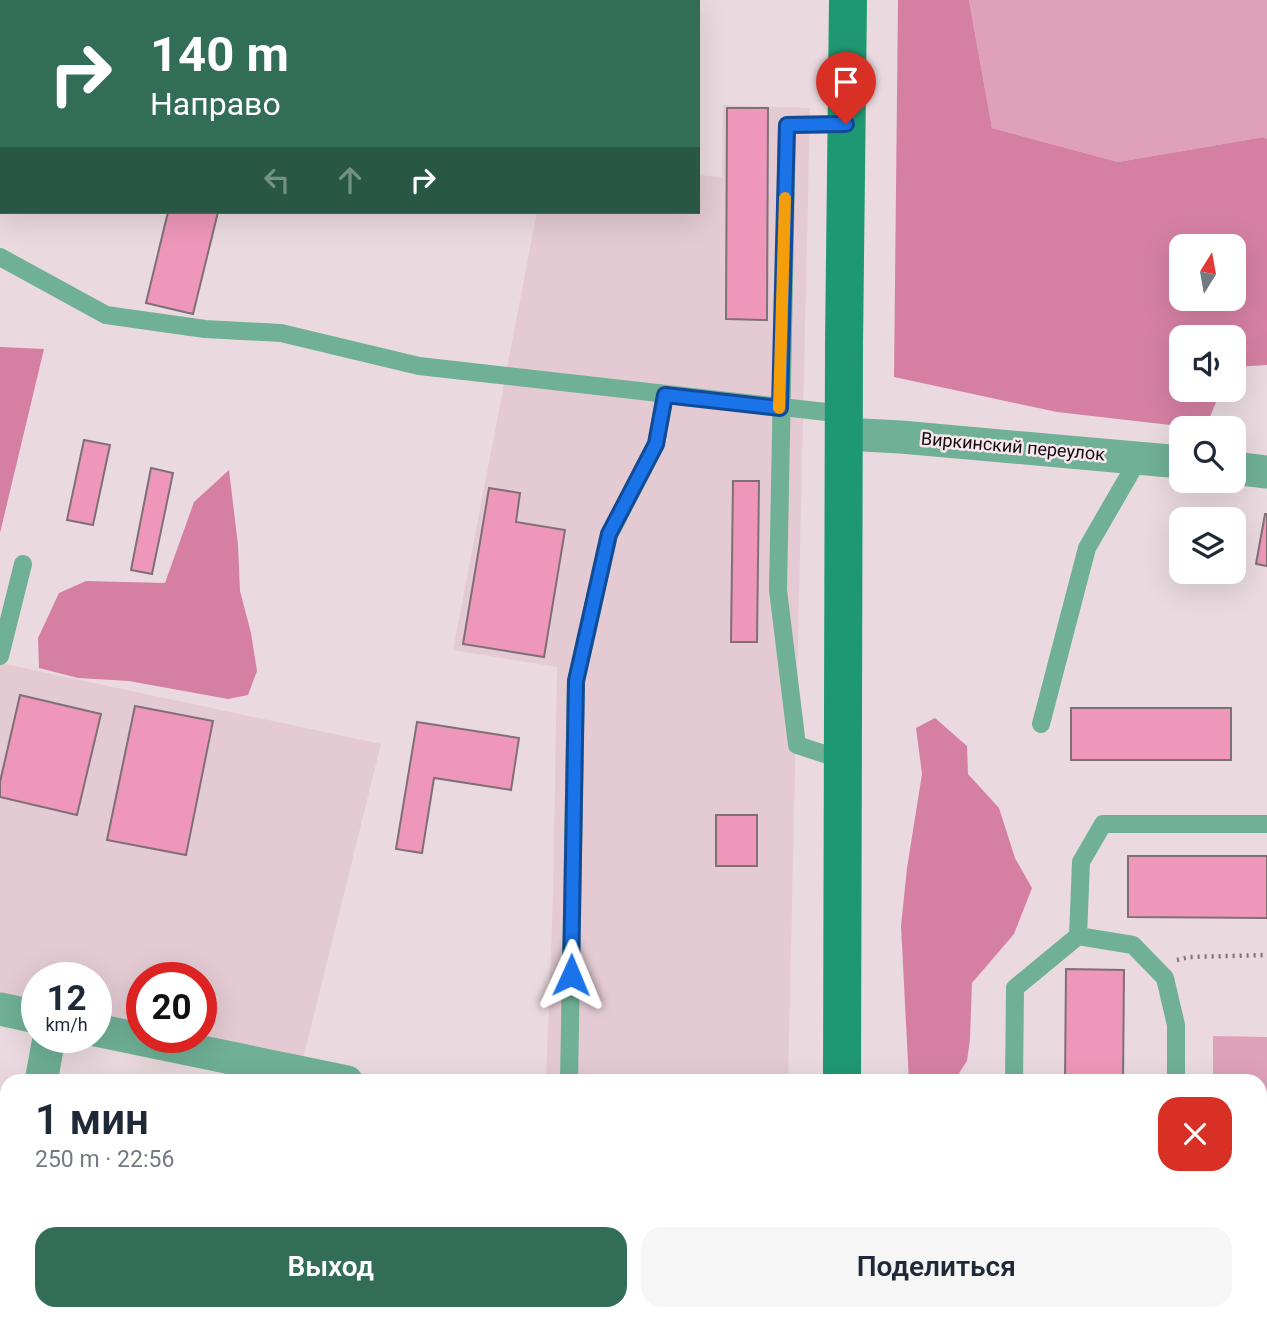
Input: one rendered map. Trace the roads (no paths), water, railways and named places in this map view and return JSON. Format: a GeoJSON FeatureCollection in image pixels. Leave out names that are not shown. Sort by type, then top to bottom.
{"type":"FeatureCollection","features":[{"type":"Feature","properties":{"kind":"main road"},"geometry":{"type":"LineString","coordinates":[[842,1074],[848,0]]}},
{"type":"Feature","properties":{"kind":"street","name":"Виркинский переулок"},"geometry":{"type":"LineString","coordinates":[[844,424],[901,437],[1169,461]]}},
{"type":"Feature","properties":{"kind":"street"},"geometry":{"type":"LineString","coordinates":[[1246,469],[1267,472]]}},
{"type":"Feature","properties":{"kind":"street"},"geometry":{"type":"LineString","coordinates":[[0,1009],[21,1014]]}},
{"type":"Feature","properties":{"kind":"street"},"geometry":{"type":"LineString","coordinates":[[112,1033],[308,1074]]}},
{"type":"Feature","properties":{"kind":"street"},"geometry":{"type":"LineString","coordinates":[[42,1074],[46,1053]]}},
{"type":"Feature","properties":{"kind":"lane"},"geometry":{"type":"LineString","coordinates":[[843,760],[797,745],[778,590],[787,125],[846,124]]}},
{"type":"Feature","properties":{"kind":"lane"},"geometry":{"type":"LineString","coordinates":[[0,257],[106,315],[205,329],[281,333],[419,366],[780,408],[844,424]]}},
{"type":"Feature","properties":{"kind":"lane"},"geometry":{"type":"LineString","coordinates":[[569,1074],[576,681],[609,534],[656,444],[665,395]]}},
{"type":"Feature","properties":{"kind":"lane"},"geometry":{"type":"LineString","coordinates":[[1041,724],[1087,548],[1139,457]]}},
{"type":"Feature","properties":{"kind":"lane"},"geometry":{"type":"LineString","coordinates":[[0,656],[23,564]]}},
{"type":"Feature","properties":{"kind":"lane"},"geometry":{"type":"LineString","coordinates":[[1078,936],[1081,862],[1103,824],[1267,824]]}},
{"type":"Feature","properties":{"kind":"lane"},"geometry":{"type":"LineString","coordinates":[[1014,1074],[1015,988],[1078,936],[1133,944],[1165,978],[1176,1025],[1176,1074]]}}]}
